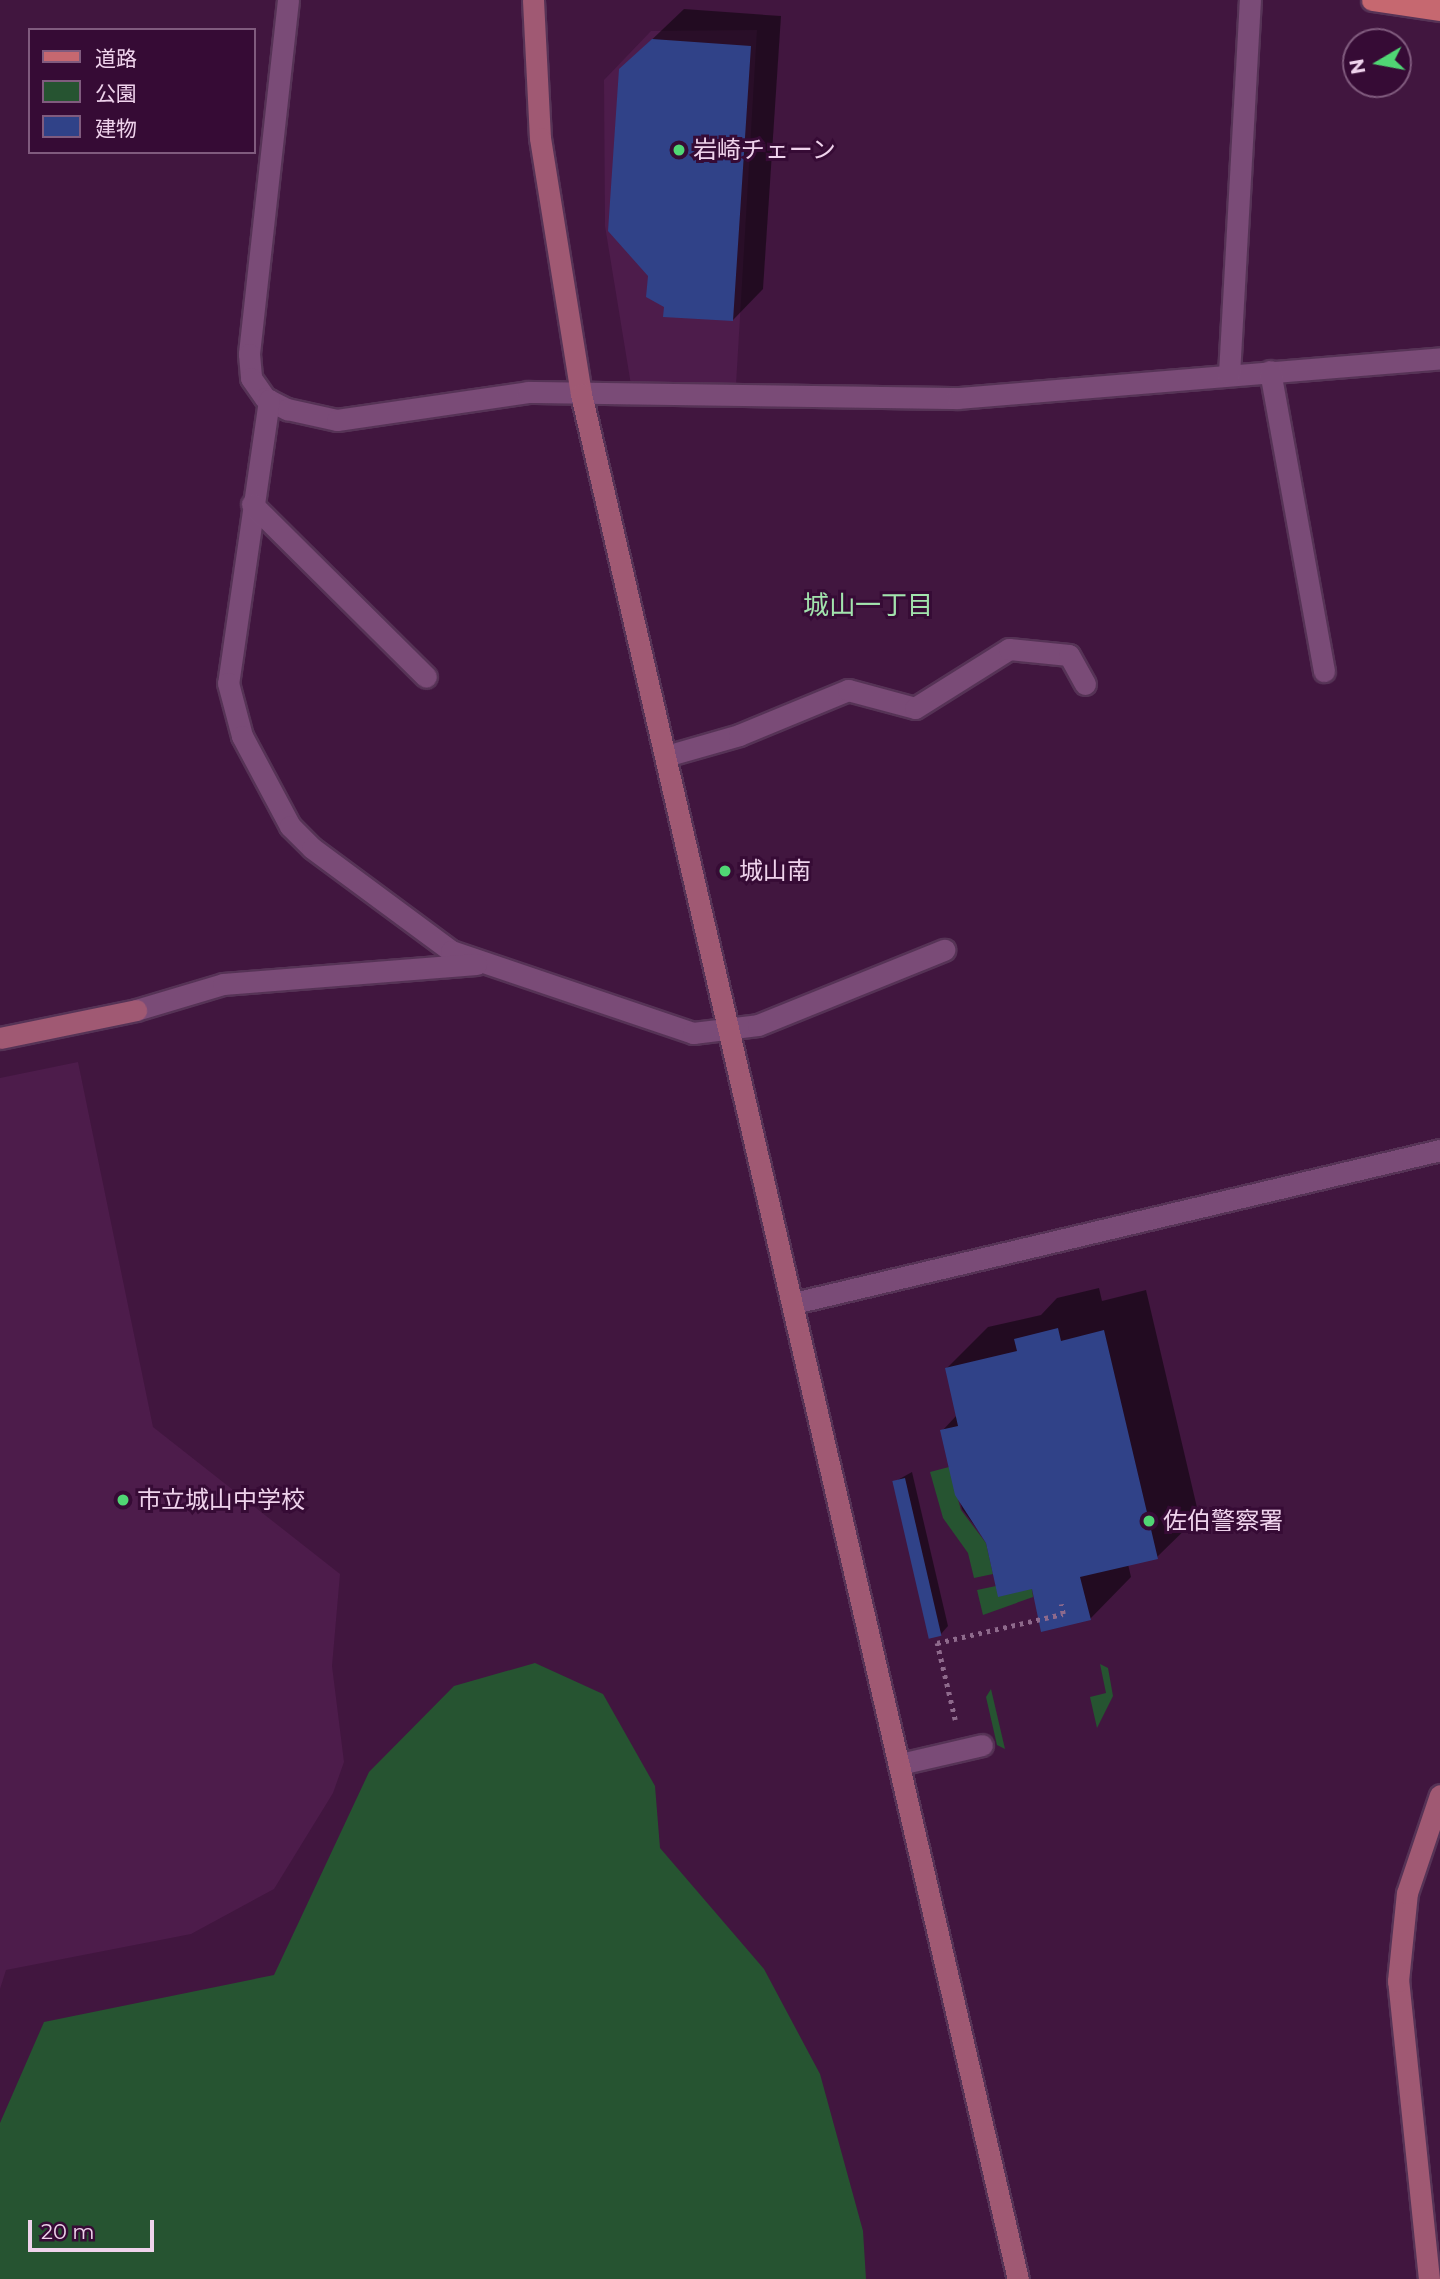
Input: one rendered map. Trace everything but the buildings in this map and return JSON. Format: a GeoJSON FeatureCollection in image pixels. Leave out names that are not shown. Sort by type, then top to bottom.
{"type":"FeatureCollection","features":[{"type":"Feature","properties":{"kind":"main road"},"geometry":{"type":"LineString","coordinates":[[1373,0],[1440,10]]}},
{"type":"Feature","properties":{"kind":"street"},"geometry":{"type":"LineString","coordinates":[[288,0],[249,354],[251,378],[269,400],[337,420],[520,393],[958,398],[1229,373],[1440,358]]}},
{"type":"Feature","properties":{"kind":"street"},"geometry":{"type":"LineString","coordinates":[[533,0],[540,138],[581,394],[794,1303],[1018,2279]]}},
{"type":"Feature","properties":{"kind":"street"},"geometry":{"type":"LineString","coordinates":[[1229,373],[1250,0]]}},
{"type":"Feature","properties":{"kind":"street"},"geometry":{"type":"LineString","coordinates":[[1269,371],[1324,671]]}},
{"type":"Feature","properties":{"kind":"street"},"geometry":{"type":"LineString","coordinates":[[269,400],[228,683],[242,736],[300,838],[430,940],[482,963],[672,1028],[730,1032],[944,950]]}},
{"type":"Feature","properties":{"kind":"street"},"geometry":{"type":"LineString","coordinates":[[252,504],[426,677]]}},
{"type":"Feature","properties":{"kind":"street"},"geometry":{"type":"LineString","coordinates":[[666,756],[739,735],[854,689],[915,708],[1009,649],[1069,654],[1085,684]]}},
{"type":"Feature","properties":{"kind":"street"},"geometry":{"type":"LineString","coordinates":[[0,1038],[136,1010],[223,984],[482,963]]}},
{"type":"Feature","properties":{"kind":"street"},"geometry":{"type":"LineString","coordinates":[[794,1303],[1440,1150]]}},
{"type":"Feature","properties":{"kind":"street"},"geometry":{"type":"LineString","coordinates":[[900,1764],[982,1745]]}},
{"type":"Feature","properties":{"kind":"street"},"geometry":{"type":"LineString","coordinates":[[1429,2279],[1398,1980],[1407,1893],[1440,1795]]}},
{"type":"Feature","properties":{"kind":"path"},"geometry":{"type":"LineString","coordinates":[[942,1725],[955,1722],[937,1643],[1063,1614],[1061,1604]]}},
{"type":"Feature","properties":{"kind":"shaded area","name":"岩崎チェーン"},"geometry":{"type":"Polygon","coordinates":[[[757,30],[736,385],[631,385],[605,226],[604,80],[651,31],[757,30]]]}},
{"type":"Feature","properties":{"kind":"shaded area","name":"市立城山中学校"},"geometry":{"type":"Polygon","coordinates":[[[78,1062],[153,1427],[340,1574],[332,1666],[344,1762],[333,1793],[274,1889],[191,1934],[6,1970],[0,1989],[0,1078],[78,1062]]]}},
{"type":"Feature","properties":{"kind":"green space"},"geometry":{"type":"Polygon","coordinates":[[[949,1467],[961,1510],[986,1543],[993,1574],[974,1578],[968,1553],[943,1518],[930,1472],[949,1467]]]}},
{"type":"Feature","properties":{"kind":"green space"},"geometry":{"type":"Polygon","coordinates":[[[996,1586],[1032,1589],[1033,1597],[983,1615],[977,1590],[996,1586]]]}},
{"type":"Feature","properties":{"kind":"green space"},"geometry":{"type":"Polygon","coordinates":[[[535,1663],[603,1694],[655,1786],[660,1848],[764,1969],[820,2074],[863,2231],[866,2279],[0,2279],[0,2123],[44,2022],[274,1975],[369,1772],[454,1686],[535,1663]]]}},
{"type":"Feature","properties":{"kind":"green space"},"geometry":{"type":"Polygon","coordinates":[[[1100,1664],[1108,1668],[1113,1696],[1097,1728],[1090,1697],[1106,1693],[1100,1664]]]}},
{"type":"Feature","properties":{"kind":"green space"},"geometry":{"type":"Polygon","coordinates":[[[991,1689],[1005,1749],[997,1745],[986,1697],[991,1689]]]}},
{"type":"Feature","properties":{"kind":"place","name":"岩崎チェーン"},"geometry":{"type":"Point","coordinates":[679,150]}},
{"type":"Feature","properties":{"kind":"place","name":"城山南"},"geometry":{"type":"Point","coordinates":[725,871]}},
{"type":"Feature","properties":{"kind":"place","name":"市立城山中学校"},"geometry":{"type":"Point","coordinates":[123,1500]}},
{"type":"Feature","properties":{"kind":"place","name":"佐伯警察署"},"geometry":{"type":"Point","coordinates":[1149,1521]}},
{"type":"Feature","properties":{"kind":"district","name":"城山一丁目"},"geometry":{"type":"Point","coordinates":[868,606]}}]}
